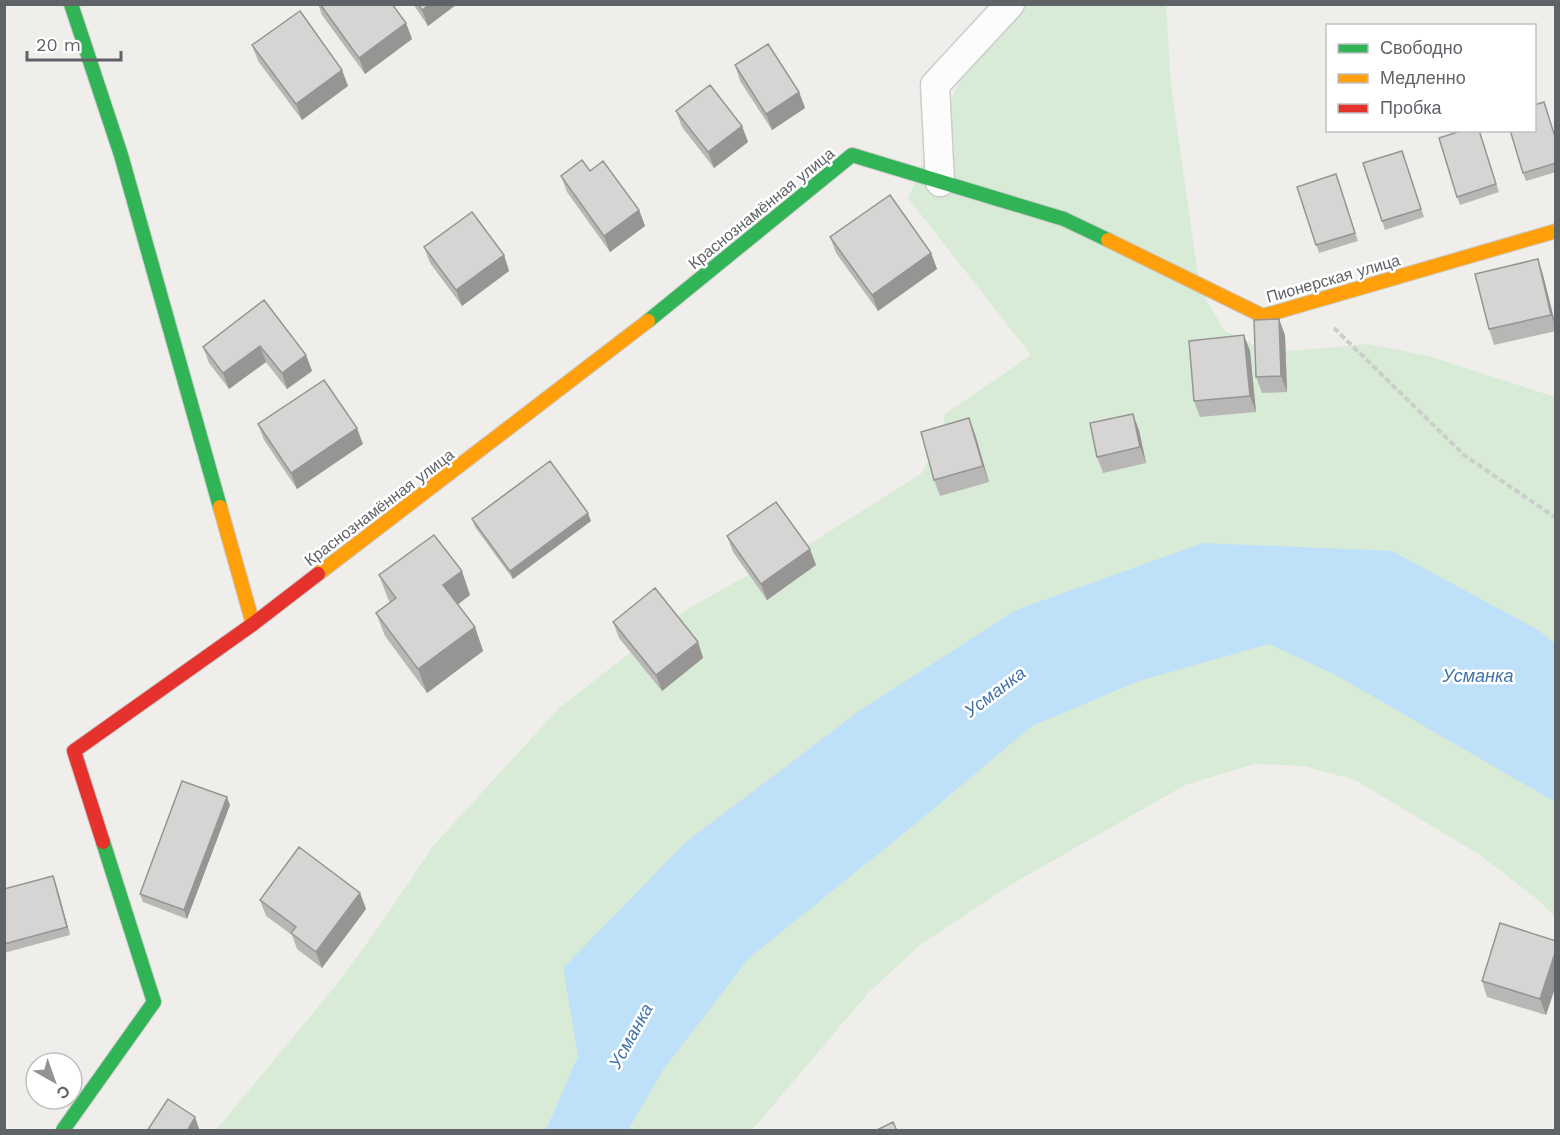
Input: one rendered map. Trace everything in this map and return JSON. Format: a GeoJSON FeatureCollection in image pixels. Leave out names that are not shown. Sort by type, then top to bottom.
{"type":"FeatureCollection","features":[{"type":"Feature","properties":{"kind":"street"},"geometry":{"type":"LineString","coordinates":[[71,4],[121,155],[253,624]]}},
{"type":"Feature","properties":{"kind":"street"},"geometry":{"type":"LineString","coordinates":[[940,182],[935,85],[1010,4]]}},
{"type":"Feature","properties":{"kind":"street","name":"Краснознамённая улица"},"geometry":{"type":"LineString","coordinates":[[63,1131],[154,1002],[74,751],[253,624],[610,351],[852,155],[1064,219]]}},
{"type":"Feature","properties":{"kind":"street","name":"Пионерская улица"},"geometry":{"type":"LineString","coordinates":[[1064,219],[1263,316],[1556,231]]}},
{"type":"Feature","properties":{"kind":"path"},"geometry":{"type":"LineString","coordinates":[[1332,326],[1464,455],[1544,512],[1556,518]]}},
{"type":"Feature","properties":{"kind":"green space"},"geometry":{"type":"Polygon","coordinates":[[[993,5],[1166,5],[1171,85],[1198,276],[1207,302],[1225,331],[1254,345],[1289,351],[1369,344],[1432,357],[1555,397],[1555,917],[1537,899],[1480,855],[1355,780],[1304,766],[1255,764],[1185,785],[1007,887],[920,945],[869,992],[752,1130],[216,1130],[337,984],[434,845],[559,708],[684,611],[762,567],[811,543],[921,474],[940,441],[945,414],[1031,355],[908,198],[993,5]]]}},
{"type":"Feature","properties":{"kind":"water","name":"Усманка"},"geometry":{"type":"Polygon","coordinates":[[[1203,543],[1392,551],[1538,630],[1555,644],[1555,802],[1336,675],[1269,644],[1139,681],[1032,726],[913,826],[749,958],[663,1070],[628,1130],[546,1130],[578,1056],[563,968],[687,841],[862,709],[1016,610],[1203,543]]]}},
{"type":"Feature","properties":{"kind":"building"},"geometry":{"type":"Polygon","coordinates":[[[320,4],[392,4],[406,23],[359,58],[320,4]]]}},
{"type":"Feature","properties":{"kind":"building"},"geometry":{"type":"Polygon","coordinates":[[[418,4],[430,4],[422,10],[418,4]]]}},
{"type":"Feature","properties":{"kind":"building"},"geometry":{"type":"Polygon","coordinates":[[[300,11],[342,70],[296,104],[252,45],[300,11]]]}},
{"type":"Feature","properties":{"kind":"building"},"geometry":{"type":"Polygon","coordinates":[[[768,44],[799,92],[766,114],[735,65],[768,44]]]}},
{"type":"Feature","properties":{"kind":"building"},"geometry":{"type":"Polygon","coordinates":[[[710,85],[742,126],[708,152],[676,111],[710,85]]]}},
{"type":"Feature","properties":{"kind":"building"},"geometry":{"type":"Polygon","coordinates":[[[1544,102],[1556,140],[1556,163],[1523,173],[1511,132],[1536,132],[1536,104],[1544,102]]]}},
{"type":"Feature","properties":{"kind":"building"},"geometry":{"type":"Polygon","coordinates":[[[1458,132],[1480,132],[1496,184],[1457,197],[1439,138],[1458,132]]]}},
{"type":"Feature","properties":{"kind":"building"},"geometry":{"type":"Polygon","coordinates":[[[1402,151],[1421,209],[1382,221],[1363,163],[1402,151]]]}},
{"type":"Feature","properties":{"kind":"building"},"geometry":{"type":"Polygon","coordinates":[[[582,160],[590,171],[603,161],[639,210],[604,236],[561,176],[582,160]]]}},
{"type":"Feature","properties":{"kind":"building"},"geometry":{"type":"Polygon","coordinates":[[[1336,174],[1355,233],[1316,245],[1297,187],[1336,174]]]}},
{"type":"Feature","properties":{"kind":"building"},"geometry":{"type":"Polygon","coordinates":[[[890,195],[931,253],[872,295],[830,237],[890,195]]]}},
{"type":"Feature","properties":{"kind":"building"},"geometry":{"type":"Polygon","coordinates":[[[472,212],[504,255],[456,290],[424,247],[472,212]]]}},
{"type":"Feature","properties":{"kind":"building"},"geometry":{"type":"Polygon","coordinates":[[[1538,259],[1551,315],[1489,329],[1475,274],[1538,259]]]}},
{"type":"Feature","properties":{"kind":"building"},"geometry":{"type":"Polygon","coordinates":[[[264,300],[306,355],[282,373],[260,346],[223,373],[203,347],[264,300]]]}},
{"type":"Feature","properties":{"kind":"building"},"geometry":{"type":"Polygon","coordinates":[[[1279,319],[1281,376],[1256,377],[1254,320],[1279,319]]]}},
{"type":"Feature","properties":{"kind":"building"},"geometry":{"type":"Polygon","coordinates":[[[1244,335],[1250,396],[1194,401],[1189,341],[1244,335]]]}},
{"type":"Feature","properties":{"kind":"building"},"geometry":{"type":"Polygon","coordinates":[[[324,380],[357,428],[291,473],[258,424],[324,380]]]}},
{"type":"Feature","properties":{"kind":"building"},"geometry":{"type":"Polygon","coordinates":[[[1133,414],[1140,447],[1097,457],[1090,423],[1133,414]]]}},
{"type":"Feature","properties":{"kind":"building"},"geometry":{"type":"Polygon","coordinates":[[[969,418],[983,466],[934,480],[921,432],[969,418]]]}},
{"type":"Feature","properties":{"kind":"building"},"geometry":{"type":"Polygon","coordinates":[[[550,461],[588,513],[510,571],[472,519],[550,461]]]}},
{"type":"Feature","properties":{"kind":"building"},"geometry":{"type":"Polygon","coordinates":[[[776,502],[810,549],[761,584],[727,536],[776,502]]]}},
{"type":"Feature","properties":{"kind":"building"},"geometry":{"type":"Polygon","coordinates":[[[434,535],[462,571],[443,585],[475,627],[418,669],[376,613],[396,598],[379,575],[434,535]]]}},
{"type":"Feature","properties":{"kind":"building"},"geometry":{"type":"Polygon","coordinates":[[[655,588],[698,642],[656,675],[613,622],[655,588]]]}},
{"type":"Feature","properties":{"kind":"building"},"geometry":{"type":"Polygon","coordinates":[[[182,781],[227,797],[184,910],[140,894],[182,781]]]}},
{"type":"Feature","properties":{"kind":"building"},"geometry":{"type":"Polygon","coordinates":[[[299,847],[360,893],[316,952],[291,933],[296,927],[260,900],[299,847]]]}},
{"type":"Feature","properties":{"kind":"building"},"geometry":{"type":"Polygon","coordinates":[[[53,876],[67,927],[4,944],[4,889],[53,876]]]}},
{"type":"Feature","properties":{"kind":"building"},"geometry":{"type":"Polygon","coordinates":[[[1500,923],[1556,941],[1556,950],[1540,999],[1482,981],[1500,923]]]}},
{"type":"Feature","properties":{"kind":"building"},"geometry":{"type":"Polygon","coordinates":[[[168,1099],[195,1117],[187,1131],[147,1131],[168,1099]]]}},
{"type":"Feature","properties":{"kind":"building"},"geometry":{"type":"Polygon","coordinates":[[[893,1122],[897,1131],[875,1131],[893,1122]]]}},
{"type":"Feature","properties":{"kind":"traffic: fast"},"geometry":{"type":"LineString","coordinates":[[71,4],[121,155],[220,507]]}},
{"type":"Feature","properties":{"kind":"traffic: fast"},"geometry":{"type":"LineString","coordinates":[[648,321],[852,155],[1064,219],[1108,240]]}},
{"type":"Feature","properties":{"kind":"traffic: fast"},"geometry":{"type":"LineString","coordinates":[[63,1130],[154,1002],[103,842]]}},
{"type":"Feature","properties":{"kind":"traffic: slow"},"geometry":{"type":"LineString","coordinates":[[1108,240],[1263,316],[1556,231]]}},
{"type":"Feature","properties":{"kind":"traffic: slow"},"geometry":{"type":"LineString","coordinates":[[318,574],[648,321]]}},
{"type":"Feature","properties":{"kind":"traffic: slow"},"geometry":{"type":"LineString","coordinates":[[220,507],[253,624]]}},
{"type":"Feature","properties":{"kind":"traffic: jam"},"geometry":{"type":"LineString","coordinates":[[103,842],[74,751],[253,624],[318,574]]}}]}
